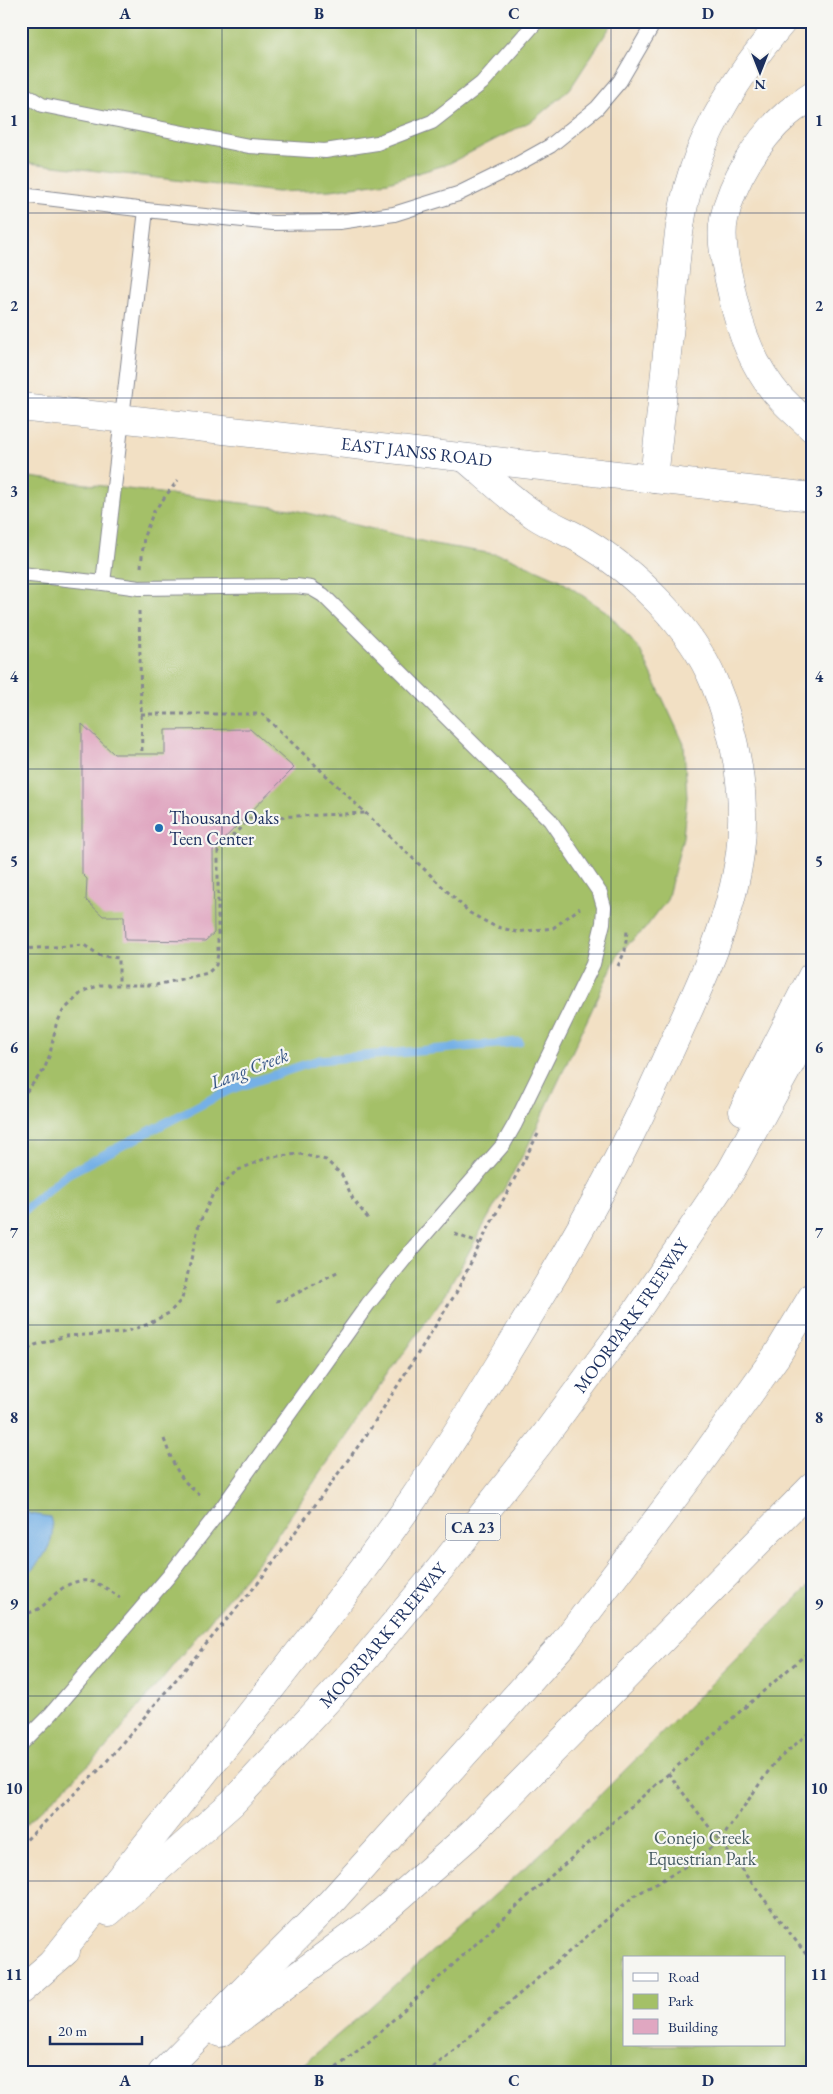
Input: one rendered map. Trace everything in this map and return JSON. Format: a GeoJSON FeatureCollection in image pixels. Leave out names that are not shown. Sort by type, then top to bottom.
{"type":"FeatureCollection","features":[{"type":"Feature","properties":{"kind":"main road"},"geometry":{"type":"LineString","coordinates":[[654,479],[678,232],[692,174],[710,129],[730,92],[758,50],[783,21]]}},
{"type":"Feature","properties":{"kind":"main road"},"geometry":{"type":"LineString","coordinates":[[812,96],[787,114],[757,148],[735,186],[723,220],[725,261],[739,321],[748,343],[758,366],[772,388],[812,428]]}},
{"type":"Feature","properties":{"kind":"main road","name":"EAST JANSS ROAD"},"geometry":{"type":"LineString","coordinates":[[21,407],[812,497]]}},
{"type":"Feature","properties":{"kind":"main road"},"geometry":{"type":"LineString","coordinates":[[52,1963],[332,1610],[413,1499],[489,1383],[562,1261],[633,1134],[712,956],[731,897],[740,852],[742,804],[737,761],[722,701],[713,678],[691,641],[662,605],[633,576],[586,542],[536,516],[465,458]]}},
{"type":"Feature","properties":{"kind":"main road"},"geometry":{"type":"LineString","coordinates":[[658,1278],[812,976]]}},
{"type":"Feature","properties":{"kind":"main road","name":"MOORPARK FREEWAY"},"geometry":{"type":"LineString","coordinates":[[21,1990],[232,1804],[359,1666],[444,1564],[540,1442],[658,1278],[731,1171],[812,1024]]}},
{"type":"Feature","properties":{"kind":"main road"},"geometry":{"type":"LineString","coordinates":[[162,2073],[331,1902],[563,1644],[625,1565],[709,1451],[777,1354],[812,1297]]}},
{"type":"Feature","properties":{"kind":"main road"},"geometry":{"type":"LineString","coordinates":[[166,2073],[372,1921],[471,1834],[812,1487]]}},
{"type":"Feature","properties":{"kind":"lane"},"geometry":{"type":"LineString","coordinates":[[21,92],[42,105],[250,146],[325,151],[377,143],[432,122],[482,83],[537,21]]}},
{"type":"Feature","properties":{"kind":"lane"},"geometry":{"type":"LineString","coordinates":[[21,195],[273,223],[338,222],[394,214],[458,194],[550,146],[597,108],[620,81],[655,21]]}},
{"type":"Feature","properties":{"kind":"lane"},"geometry":{"type":"LineString","coordinates":[[103,583],[146,210]]}},
{"type":"Feature","properties":{"kind":"lane"},"geometry":{"type":"LineString","coordinates":[[21,574],[139,588],[296,586],[311,588],[323,595],[550,820],[600,893],[604,907],[604,923],[593,964],[515,1124],[502,1145],[368,1304],[221,1509],[138,1612],[51,1714],[21,1744]]}},
{"type":"Feature","properties":{"kind":"path"},"geometry":{"type":"LineString","coordinates":[[140,571],[144,536],[154,511],[178,480]]}},
{"type":"Feature","properties":{"kind":"path"},"geometry":{"type":"LineString","coordinates":[[139,608],[142,754]]}},
{"type":"Feature","properties":{"kind":"path"},"geometry":{"type":"LineString","coordinates":[[141,714],[262,714],[470,913],[494,926],[516,932],[553,928],[582,907]]}},
{"type":"Feature","properties":{"kind":"path"},"geometry":{"type":"LineString","coordinates":[[21,1098],[44,1070],[50,1054],[56,1026],[63,1011],[82,992],[100,985],[156,985],[208,973],[216,965],[218,954],[218,852],[250,818],[366,813]]}},
{"type":"Feature","properties":{"kind":"path"},"geometry":{"type":"LineString","coordinates":[[617,969],[625,951],[627,931],[624,922]]}},
{"type":"Feature","properties":{"kind":"path"},"geometry":{"type":"LineString","coordinates":[[21,949],[84,945],[101,956],[118,958],[118,984]]}},
{"type":"Feature","properties":{"kind":"path"},"geometry":{"type":"LineString","coordinates":[[21,1845],[101,1768],[258,1583],[367,1434],[456,1293],[541,1129]]}},
{"type":"Feature","properties":{"kind":"path"},"geometry":{"type":"LineString","coordinates":[[21,1354],[35,1345],[66,1336],[121,1333],[146,1326],[169,1313],[182,1299],[200,1224],[212,1196],[236,1171],[269,1157],[300,1154],[326,1160],[342,1175],[353,1199],[370,1221]]}},
{"type":"Feature","properties":{"kind":"path"},"geometry":{"type":"LineString","coordinates":[[456,1234],[480,1244]]}},
{"type":"Feature","properties":{"kind":"path"},"geometry":{"type":"LineString","coordinates":[[276,1302],[286,1299],[338,1271]]}},
{"type":"Feature","properties":{"kind":"path"},"geometry":{"type":"LineString","coordinates":[[164,1439],[173,1465],[180,1475],[200,1495],[221,1509]]}},
{"type":"Feature","properties":{"kind":"path"},"geometry":{"type":"LineString","coordinates":[[21,1616],[39,1609],[60,1589],[76,1582],[91,1580],[102,1585],[138,1612]]}},
{"type":"Feature","properties":{"kind":"path"},"geometry":{"type":"LineString","coordinates":[[330,2073],[371,2040],[528,1896],[812,1649]]}},
{"type":"Feature","properties":{"kind":"path"},"geometry":{"type":"LineString","coordinates":[[427,2073],[634,1896],[680,1870],[720,1841],[774,1763],[812,1730]]}},
{"type":"Feature","properties":{"kind":"path"},"geometry":{"type":"LineString","coordinates":[[668,1773],[812,1962]]}},
{"type":"Feature","properties":{"kind":"green space"},"geometry":{"type":"Polygon","coordinates":[[[21,21],[614,21],[570,89],[533,120],[448,164],[388,182],[331,190],[277,192],[21,162],[21,21]]]}},
{"type":"Feature","properties":{"kind":"green space"},"geometry":{"type":"Polygon","coordinates":[[[21,476],[291,509],[434,544],[506,556],[558,579],[607,612],[640,650],[684,744],[687,797],[683,837],[667,900],[644,930],[619,952],[528,1146],[446,1293],[261,1558],[103,1751],[21,1829],[21,476]]]}},
{"type":"Feature","properties":{"kind":"green space","name":"Conejo Creek Equestrian Park"},"geometry":{"type":"Polygon","coordinates":[[[812,1583],[812,2073],[293,2073],[359,2017],[548,1847],[812,1583]]]}},
{"type":"Feature","properties":{"kind":"water"},"geometry":{"type":"Polygon","coordinates":[[[21,1508],[30,1514],[50,1517],[52,1536],[46,1552],[21,1581],[21,1508]]]}},
{"type":"Feature","properties":{"kind":"building","name":"Thousand Oaks Teen Center"},"geometry":{"type":"Polygon","coordinates":[[[82,724],[114,754],[165,754],[165,730],[250,729],[294,768],[213,850],[214,933],[205,941],[125,940],[124,916],[103,916],[86,900],[87,879],[82,874],[82,724]]]}},
{"type":"Feature","properties":{"kind":"waterway","name":"Lang Creek"},"geometry":{"type":"LineString","coordinates":[[21,1213],[67,1174],[229,1090],[319,1060],[519,1042]]}},
{"type":"Feature","properties":{"kind":"place","name":"Thousand Oaks Teen Center"},"geometry":{"type":"Point","coordinates":[159,828]}}]}
